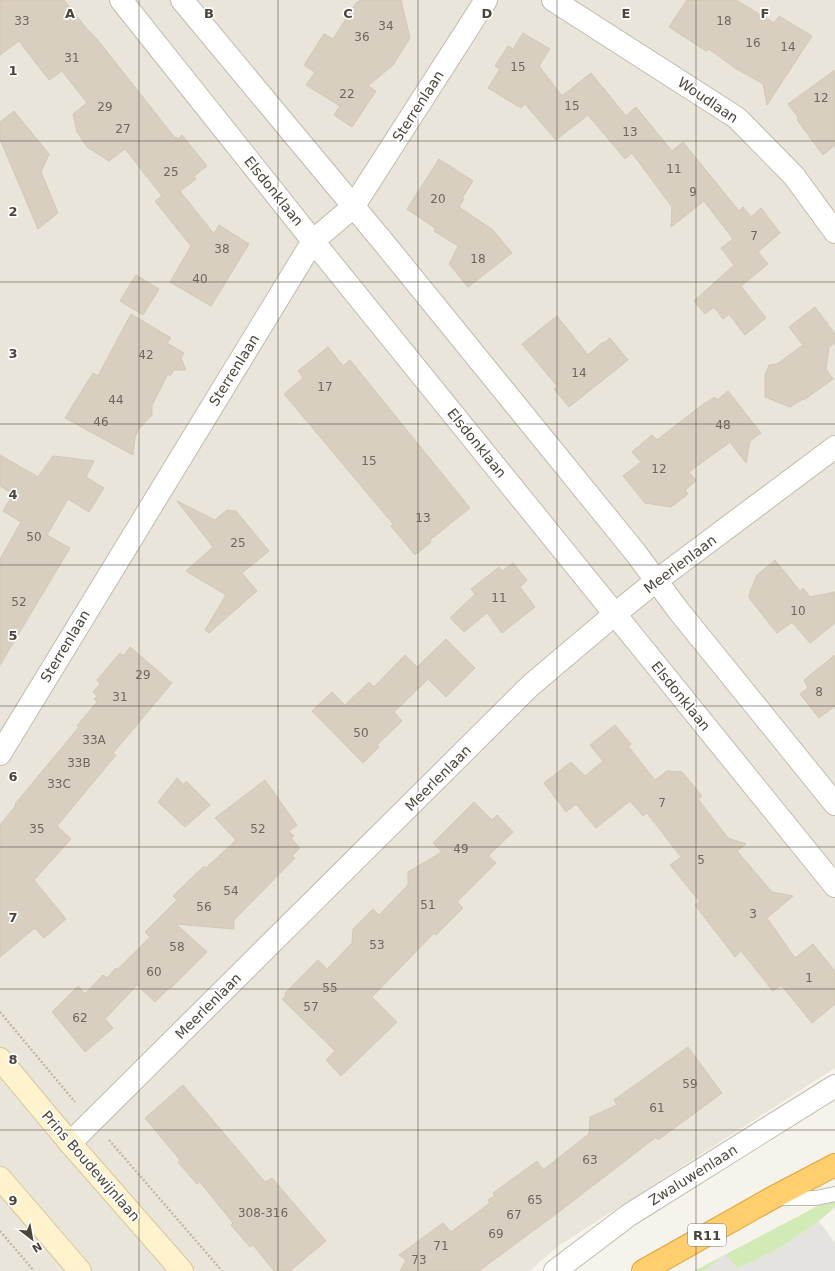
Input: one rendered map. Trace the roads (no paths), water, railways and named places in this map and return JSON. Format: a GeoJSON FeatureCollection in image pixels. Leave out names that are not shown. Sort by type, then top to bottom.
{"type":"FeatureCollection","features":[{"type":"Feature","properties":{"kind":"highway","name":"R11"},"geometry":{"type":"LineString","coordinates":[[643,1271],[772,1198],[835,1165]]}},
{"type":"Feature","properties":{"kind":"main road","name":"Prins Boudewijnlaan"},"geometry":{"type":"LineString","coordinates":[[0,1059],[70,1143],[182,1271]]}},
{"type":"Feature","properties":{"kind":"main road"},"geometry":{"type":"LineString","coordinates":[[0,1178],[80,1271]]}},
{"type":"Feature","properties":{"kind":"street","name":"Elsdonklaan"},"geometry":{"type":"LineString","coordinates":[[121,0],[835,886]]}},
{"type":"Feature","properties":{"kind":"street"},"geometry":{"type":"LineString","coordinates":[[182,0],[354,207],[620,534],[656,582],[835,804]]}},
{"type":"Feature","properties":{"kind":"street","name":"Sterrenlaan"},"geometry":{"type":"LineString","coordinates":[[0,754],[313,240],[354,207],[486,0]]}},
{"type":"Feature","properties":{"kind":"street","name":"Woudlaan"},"geometry":{"type":"LineString","coordinates":[[553,0],[737,118],[794,176],[835,232]]}},
{"type":"Feature","properties":{"kind":"street","name":"Meerlenlaan"},"geometry":{"type":"LineString","coordinates":[[70,1143],[531,685],[615,614],[835,447]]}},
{"type":"Feature","properties":{"kind":"street","name":"Zwaluwenlaan"},"geometry":{"type":"LineString","coordinates":[[555,1271],[629,1215],[835,1086]]}},
{"type":"Feature","properties":{"kind":"lane"},"geometry":{"type":"LineString","coordinates":[[772,1198],[816,1198],[835,1194]]}}]}
